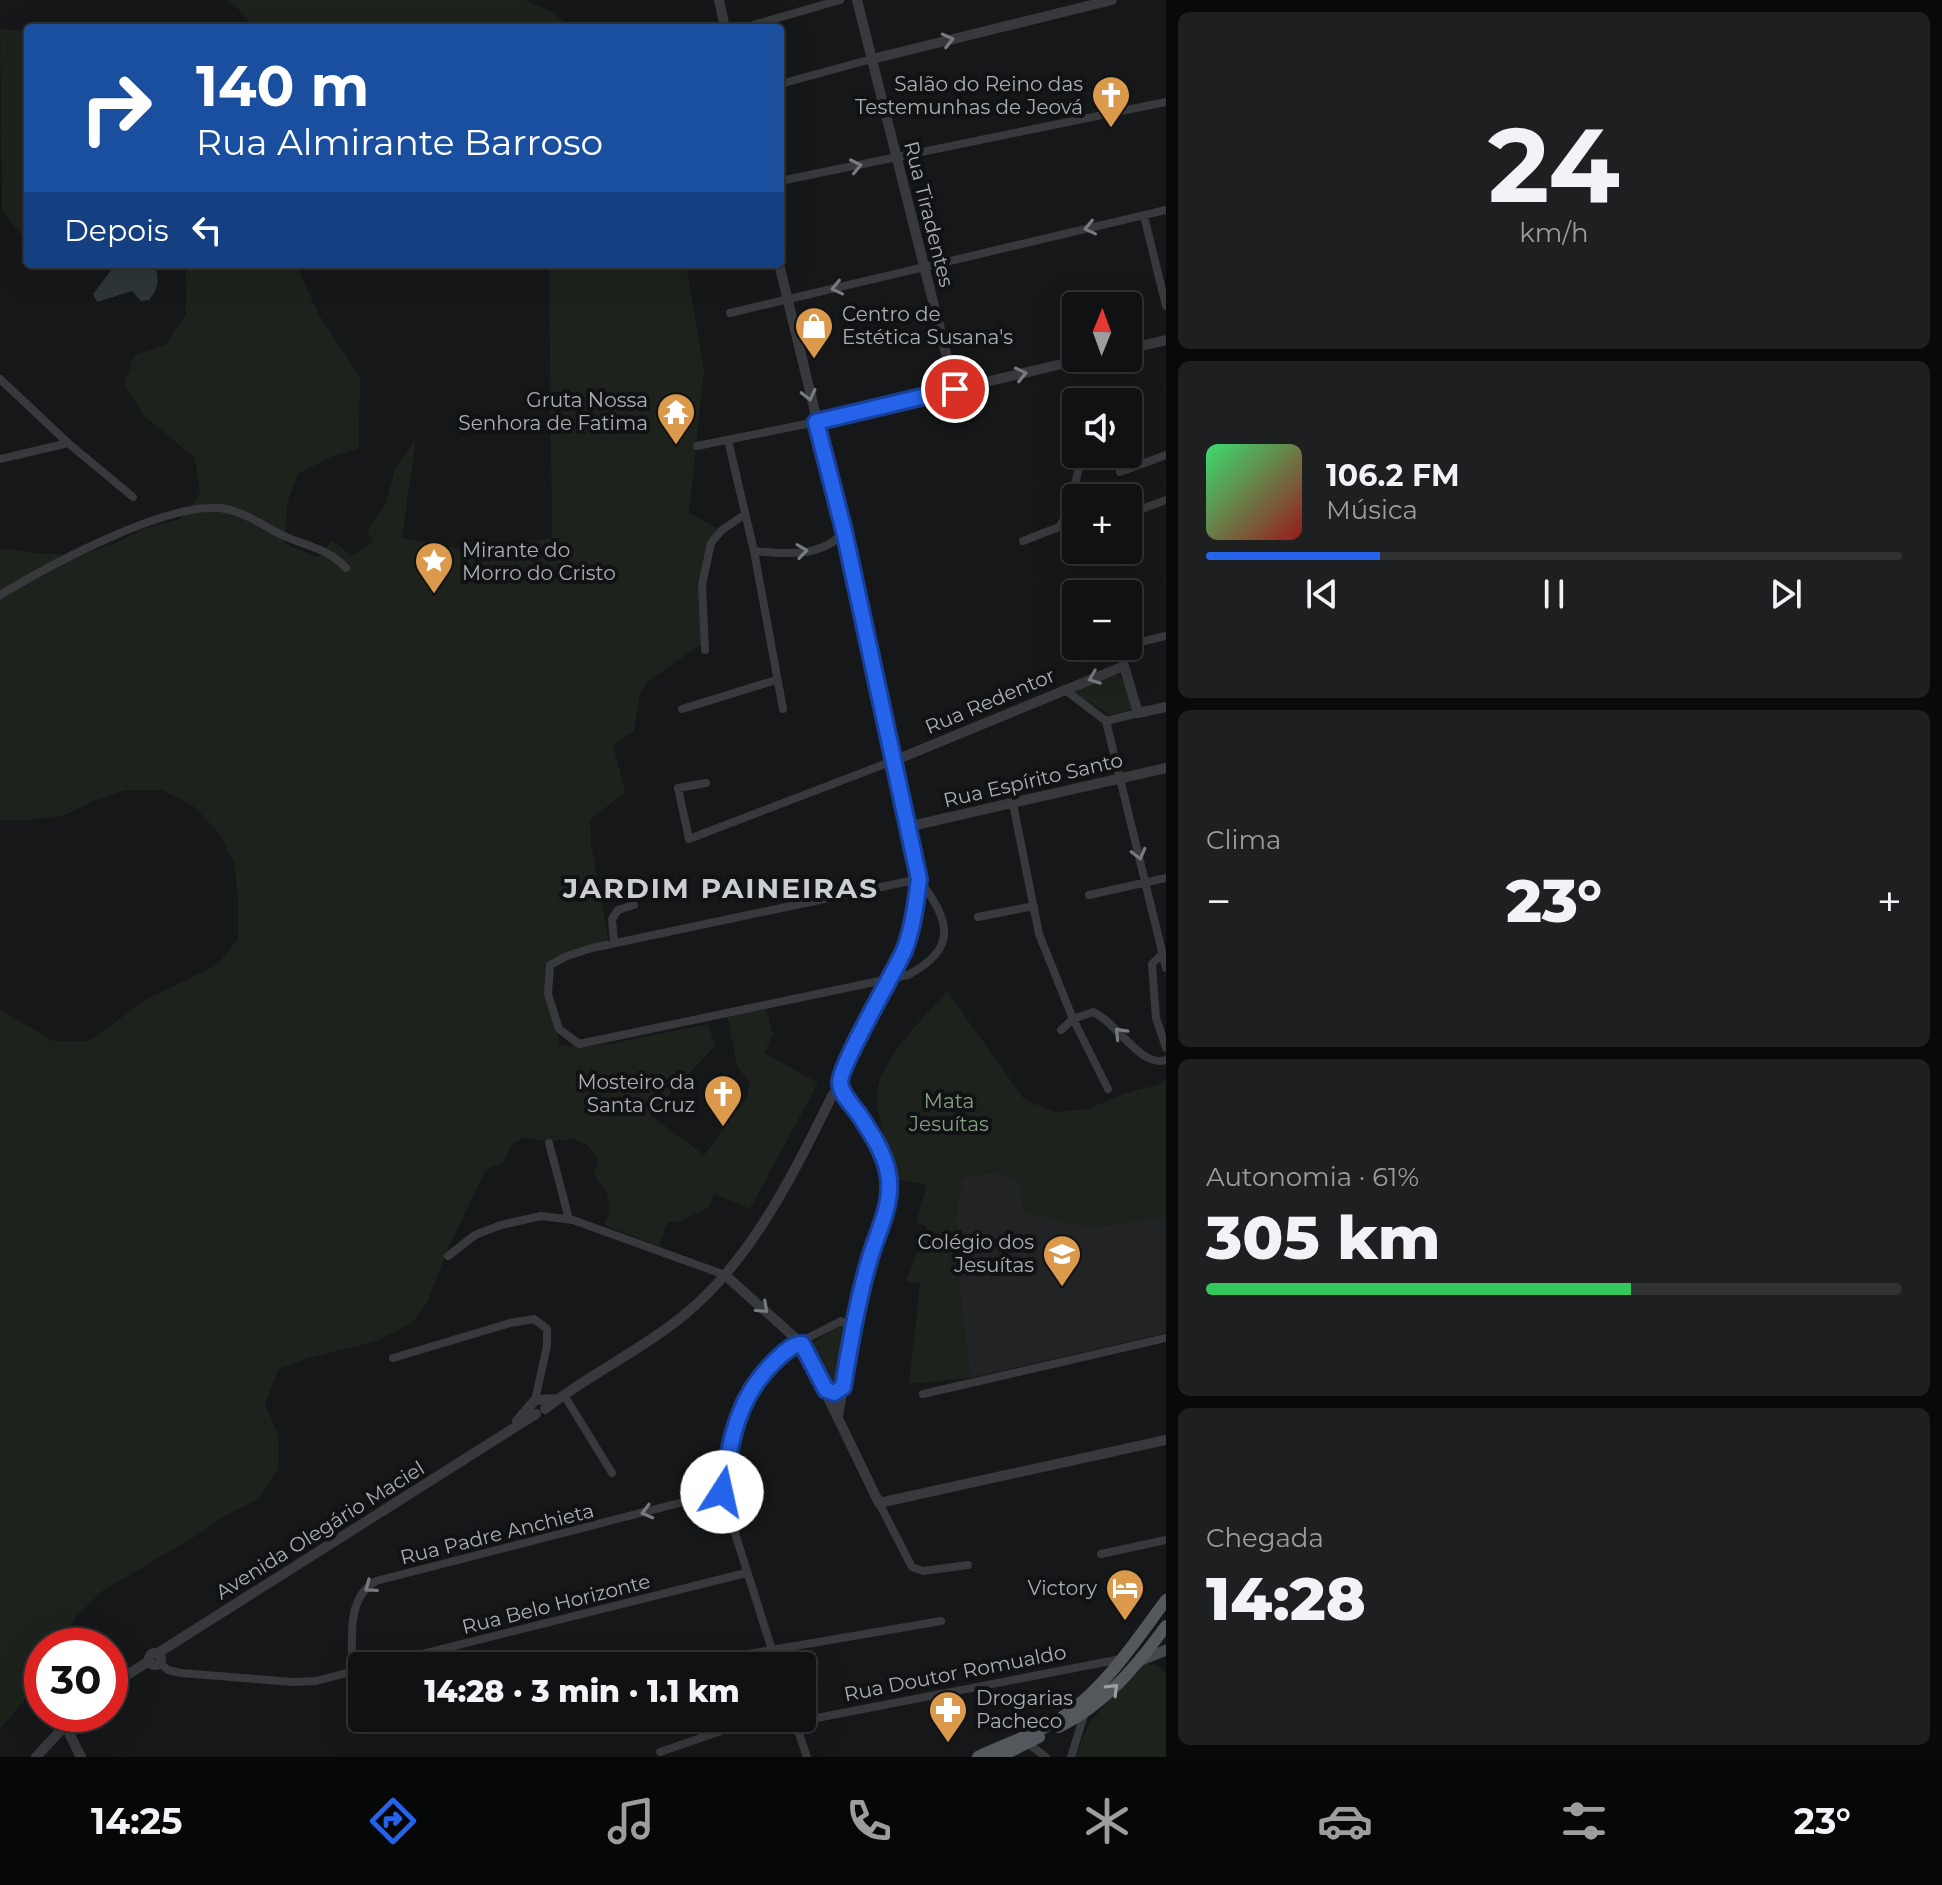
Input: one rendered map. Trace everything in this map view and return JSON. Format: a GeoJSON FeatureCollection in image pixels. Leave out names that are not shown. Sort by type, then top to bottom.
{"type":"FeatureCollection","features":[{"type":"Feature","properties":{"kind":"main road"},"geometry":{"type":"LineString","coordinates":[[978,1757],[1067,1714],[1121,1659],[1166,1600]]}},
{"type":"Feature","properties":{"kind":"main road"},"geometry":{"type":"LineString","coordinates":[[999,1757],[1084,1715],[1116,1687],[1166,1626]]}},
{"type":"Feature","properties":{"kind":"main road"},"geometry":{"type":"LineString","coordinates":[[1138,1661],[1166,1650]]}},
{"type":"Feature","properties":{"kind":"street"},"geometry":{"type":"LineString","coordinates":[[719,0],[724,24]]}},
{"type":"Feature","properties":{"kind":"street"},"geometry":{"type":"LineString","coordinates":[[757,24],[840,0]]}},
{"type":"Feature","properties":{"kind":"street","name":"Rua Tiradentes"},"geometry":{"type":"LineString","coordinates":[[857,0],[955,389]]}},
{"type":"Feature","properties":{"kind":"street"},"geometry":{"type":"LineString","coordinates":[[784,83],[1112,0]]}},
{"type":"Feature","properties":{"kind":"street"},"geometry":{"type":"LineString","coordinates":[[784,180],[1166,102]]}},
{"type":"Feature","properties":{"kind":"street"},"geometry":{"type":"LineString","coordinates":[[730,313],[1166,210]]}},
{"type":"Feature","properties":{"kind":"street"},"geometry":{"type":"LineString","coordinates":[[1144,216],[1166,306]]}},
{"type":"Feature","properties":{"kind":"street"},"geometry":{"type":"LineString","coordinates":[[612,1473],[561,1397],[680,1318],[725,1275],[771,1211],[838,1089],[904,951],[912,926],[919,879],[844,531],[780,268]]}},
{"type":"Feature","properties":{"kind":"street"},"geometry":{"type":"LineString","coordinates":[[1142,346],[1166,340]]}},
{"type":"Feature","properties":{"kind":"street"},"geometry":{"type":"LineString","coordinates":[[697,446],[816,422],[1062,364]]}},
{"type":"Feature","properties":{"kind":"street"},"geometry":{"type":"LineString","coordinates":[[0,379],[68,443],[133,497]]}},
{"type":"Feature","properties":{"kind":"street"},"geometry":{"type":"LineString","coordinates":[[728,440],[754,551],[783,709]]}},
{"type":"Feature","properties":{"kind":"street"},"geometry":{"type":"LineString","coordinates":[[0,459],[68,443]]}},
{"type":"Feature","properties":{"kind":"street"},"geometry":{"type":"LineString","coordinates":[[1120,472],[1166,455]]}},
{"type":"Feature","properties":{"kind":"street"},"geometry":{"type":"LineString","coordinates":[[1023,541],[1059,527],[1069,511],[1079,468]]}},
{"type":"Feature","properties":{"kind":"street"},"geometry":{"type":"LineString","coordinates":[[1142,509],[1166,500]]}},
{"type":"Feature","properties":{"kind":"street"},"geometry":{"type":"LineString","coordinates":[[0,595],[140,524],[185,509],[227,509],[326,551],[346,568]]}},
{"type":"Feature","properties":{"kind":"street"},"geometry":{"type":"LineString","coordinates":[[705,650],[702,585],[711,543],[722,530],[744,515]]}},
{"type":"Feature","properties":{"kind":"street"},"geometry":{"type":"LineString","coordinates":[[754,551],[807,551],[826,546],[844,531]]}},
{"type":"Feature","properties":{"kind":"street"},"geometry":{"type":"LineString","coordinates":[[1142,642],[1166,636]]}},
{"type":"Feature","properties":{"kind":"street"},"geometry":{"type":"LineString","coordinates":[[1122,660],[1138,713]]}},
{"type":"Feature","properties":{"kind":"street","name":"Rua Redentor"},"geometry":{"type":"LineString","coordinates":[[706,783],[678,788],[689,839],[893,761],[1124,666]]}},
{"type":"Feature","properties":{"kind":"street"},"geometry":{"type":"LineString","coordinates":[[682,709],[776,680]]}},
{"type":"Feature","properties":{"kind":"street"},"geometry":{"type":"LineString","coordinates":[[1064,689],[1106,721],[1166,968]]}},
{"type":"Feature","properties":{"kind":"street"},"geometry":{"type":"LineString","coordinates":[[1106,721],[1166,707]]}},
{"type":"Feature","properties":{"kind":"street","name":"Rua Espírito Santo"},"geometry":{"type":"LineString","coordinates":[[907,827],[1166,768]]}},
{"type":"Feature","properties":{"kind":"street"},"geometry":{"type":"LineString","coordinates":[[1013,804],[1047,958],[1108,1089]]}},
{"type":"Feature","properties":{"kind":"street"},"geometry":{"type":"LineString","coordinates":[[1089,895],[1166,878]]}},
{"type":"Feature","properties":{"kind":"street"},"geometry":{"type":"LineString","coordinates":[[919,879],[940,907],[944,922],[943,939],[937,953],[925,966],[908,975],[579,1044],[559,1029],[548,994],[550,965],[567,956],[614,943],[919,879]]}},
{"type":"Feature","properties":{"kind":"street"},"geometry":{"type":"LineString","coordinates":[[614,943],[612,919],[618,910],[634,905]]}},
{"type":"Feature","properties":{"kind":"street"},"geometry":{"type":"LineString","coordinates":[[978,917],[1034,906]]}},
{"type":"Feature","properties":{"kind":"street"},"geometry":{"type":"LineString","coordinates":[[1163,953],[1152,964],[1156,1018],[1166,1048]]}},
{"type":"Feature","properties":{"kind":"street"},"geometry":{"type":"LineString","coordinates":[[1061,1030],[1073,1019],[1093,1012],[1104,1016],[1140,1052],[1158,1061],[1166,1060]]}},
{"type":"Feature","properties":{"kind":"street"},"geometry":{"type":"LineString","coordinates":[[838,1089],[883,1155],[889,1180],[888,1203],[869,1260],[853,1327],[838,1419]]}},
{"type":"Feature","properties":{"kind":"street"},"geometry":{"type":"LineString","coordinates":[[549,1143],[569,1219]]}},
{"type":"Feature","properties":{"kind":"street"},"geometry":{"type":"LineString","coordinates":[[448,1256],[475,1235],[501,1225],[541,1216],[569,1219],[725,1275],[801,1343],[904,1555],[916,1569],[968,1565]]}},
{"type":"Feature","properties":{"kind":"street"},"geometry":{"type":"LineString","coordinates":[[393,1358],[510,1323],[534,1319],[547,1329],[538,1406]]}},
{"type":"Feature","properties":{"kind":"street"},"geometry":{"type":"LineString","coordinates":[[771,1650],[722,1492],[735,1427],[749,1391],[779,1357],[794,1345],[841,1321],[853,1327]]}},
{"type":"Feature","properties":{"kind":"street"},"geometry":{"type":"LineString","coordinates":[[923,1394],[1166,1338]]}},
{"type":"Feature","properties":{"kind":"street"},"geometry":{"type":"LineString","coordinates":[[826,1390],[834,1393],[843,1387]]}},
{"type":"Feature","properties":{"kind":"street","name":"Avenida Olegário Maciel"},"geometry":{"type":"LineString","coordinates":[[128,1675],[501,1436],[538,1406],[561,1397]]}},
{"type":"Feature","properties":{"kind":"street"},"geometry":{"type":"LineString","coordinates":[[879,1503],[1166,1440]]}},
{"type":"Feature","properties":{"kind":"street","name":"Rua Padre Anchieta"},"geometry":{"type":"LineString","coordinates":[[356,1652],[355,1604],[366,1587],[376,1581],[722,1492]]}},
{"type":"Feature","properties":{"kind":"street"},"geometry":{"type":"LineString","coordinates":[[1101,1554],[1166,1540]]}},
{"type":"Feature","properties":{"kind":"street","name":"Rua Belo Horizonte"},"geometry":{"type":"LineString","coordinates":[[430,1652],[746,1573]]}},
{"type":"Feature","properties":{"kind":"street"},"geometry":{"type":"LineString","coordinates":[[759,1652],[941,1621]]}},
{"type":"Feature","properties":{"kind":"street"},"geometry":{"type":"LineString","coordinates":[[1154,1642],[1166,1650]]}},
{"type":"Feature","properties":{"kind":"street"},"geometry":{"type":"LineString","coordinates":[[156,1659],[168,1670],[181,1673],[293,1682],[316,1681],[348,1672]]}},
{"type":"Feature","properties":{"kind":"street","name":"Rua Doutor Romualdo"},"geometry":{"type":"LineString","coordinates":[[816,1716],[1121,1659]]}},
{"type":"Feature","properties":{"kind":"street"},"geometry":{"type":"LineString","coordinates":[[1071,1757],[1084,1715]]}},
{"type":"Feature","properties":{"kind":"street"},"geometry":{"type":"LineString","coordinates":[[36,1757],[59,1732]]}},
{"type":"Feature","properties":{"kind":"street"},"geometry":{"type":"LineString","coordinates":[[70,1732],[81,1757]]}},
{"type":"Feature","properties":{"kind":"street"},"geometry":{"type":"LineString","coordinates":[[660,1752],[718,1732]]}},
{"type":"Feature","properties":{"kind":"street"},"geometry":{"type":"LineString","coordinates":[[799,1732],[807,1757]]}},
{"type":"Feature","properties":{"kind":"street"},"geometry":{"type":"LineString","coordinates":[[1027,1743],[1046,1757]]}},
{"type":"Feature","properties":{"kind":"shaded area"},"geometry":{"type":"Polygon","coordinates":[[[113,268],[155,268],[158,283],[149,300],[141,301],[132,291],[97,302],[93,294],[113,268]]]}},
{"type":"Feature","properties":{"kind":"shaded area","name":"Colégio dos Jesuítas"},"geometry":{"type":"Polygon","coordinates":[[[994,1172],[1019,1180],[1087,1228],[1166,1216],[1166,1333],[970,1378],[956,1265],[955,1219],[962,1178],[994,1172]]]}},
{"type":"Feature","properties":{"kind":"green space"},"geometry":{"type":"Polygon","coordinates":[[[229,0],[525,0],[548,10],[567,24],[253,24],[229,0]]]}},
{"type":"Feature","properties":{"kind":"green space"},"geometry":{"type":"Polygon","coordinates":[[[0,29],[24,31],[24,236],[2,210],[0,29]]]}},
{"type":"Feature","properties":{"kind":"green space"},"geometry":{"type":"Polygon","coordinates":[[[186,268],[298,268],[319,315],[360,377],[359,448],[328,458],[298,474],[287,504],[285,544],[319,557],[332,540],[352,556],[373,542],[367,531],[385,505],[395,469],[416,439],[402,538],[470,551],[552,538],[549,268],[687,268],[704,370],[689,513],[722,530],[700,575],[703,643],[648,681],[640,693],[634,731],[613,745],[625,792],[590,820],[591,843],[609,943],[550,959],[546,992],[560,1046],[604,1045],[708,1024],[715,1046],[650,1115],[704,1155],[748,1096],[749,1082],[737,1066],[727,1014],[766,1006],[773,1034],[764,1053],[818,1083],[750,1209],[714,1194],[708,1208],[684,1220],[668,1222],[659,1246],[604,1225],[609,1211],[608,1198],[594,1175],[598,1159],[588,1146],[575,1139],[544,1141],[525,1137],[512,1144],[503,1163],[486,1170],[449,1246],[427,1303],[411,1324],[377,1341],[308,1358],[278,1370],[265,1404],[278,1434],[278,1469],[260,1498],[226,1515],[102,1591],[76,1617],[70,1628],[24,1628],[24,1701],[0,1729],[0,1009],[53,1041],[89,1041],[145,1000],[217,965],[238,939],[234,863],[218,832],[193,806],[162,790],[126,790],[65,815],[0,820],[0,548],[46,554],[82,554],[144,529],[179,519],[200,494],[195,458],[144,416],[124,385],[134,355],[165,345],[186,314],[186,268]]]}},
{"type":"Feature","properties":{"kind":"green space"},"geometry":{"type":"Polygon","coordinates":[[[1112,673],[1124,682],[1133,709],[1110,715],[1070,690],[1112,673]]]}},
{"type":"Feature","properties":{"kind":"green space","name":"Mata Jesuítas"},"geometry":{"type":"Polygon","coordinates":[[[947,991],[1024,1099],[1056,1112],[1088,1109],[1166,1079],[1166,1216],[1087,1228],[1023,1212],[1019,1180],[994,1172],[962,1178],[955,1219],[956,1265],[970,1378],[909,1384],[920,1284],[906,1281],[927,1227],[916,1222],[927,1185],[895,1179],[880,1123],[877,1093],[880,1079],[895,1052],[947,991]]]}},
{"type":"Feature","properties":{"kind":"green space"},"geometry":{"type":"Polygon","coordinates":[[[839,1326],[845,1326],[849,1333],[840,1384],[831,1389],[826,1385],[807,1346],[839,1326]]]}},
{"type":"Feature","properties":{"kind":"green space"},"geometry":{"type":"Polygon","coordinates":[[[1145,1664],[1157,1665],[1166,1673],[1166,1757],[1075,1757],[1090,1721],[1145,1664]]]}},
{"type":"Feature","properties":{"kind":"place","name":"Salão do Reino das Testemunhas de Jeová"},"geometry":{"type":"Point","coordinates":[1111,129]}},
{"type":"Feature","properties":{"kind":"place","name":"Centro de Estética Susana's"},"geometry":{"type":"Point","coordinates":[814,360]}},
{"type":"Feature","properties":{"kind":"place","name":"Gruta Nossa Senhora de Fatima"},"geometry":{"type":"Point","coordinates":[676,446]}},
{"type":"Feature","properties":{"kind":"place","name":"Mirante do Morro do Cristo"},"geometry":{"type":"Point","coordinates":[434,595]}},
{"type":"Feature","properties":{"kind":"place","name":"Mosteiro da Santa Cruz"},"geometry":{"type":"Point","coordinates":[723,1128]}},
{"type":"Feature","properties":{"kind":"place","name":"Colégio dos Jesuítas"},"geometry":{"type":"Point","coordinates":[1062,1288]}},
{"type":"Feature","properties":{"kind":"place","name":"Victory"},"geometry":{"type":"Point","coordinates":[1125,1622]}},
{"type":"Feature","properties":{"kind":"place","name":"Drogarias Pacheco"},"geometry":{"type":"Point","coordinates":[948,1744]}},
{"type":"Feature","properties":{"kind":"district","name":"JARDIM PAINEIRAS"},"geometry":{"type":"Point","coordinates":[721,888]}},
{"type":"Feature","properties":{"kind":"route"},"geometry":{"type":"LineString","coordinates":[[722,1492],[743,1403],[756,1381],[779,1357],[794,1345],[802,1344],[826,1390],[834,1393],[843,1387],[869,1260],[888,1203],[889,1180],[883,1155],[844,1096],[840,1083],[904,951],[912,926],[919,879],[844,531],[816,422],[955,389]]}}]}
